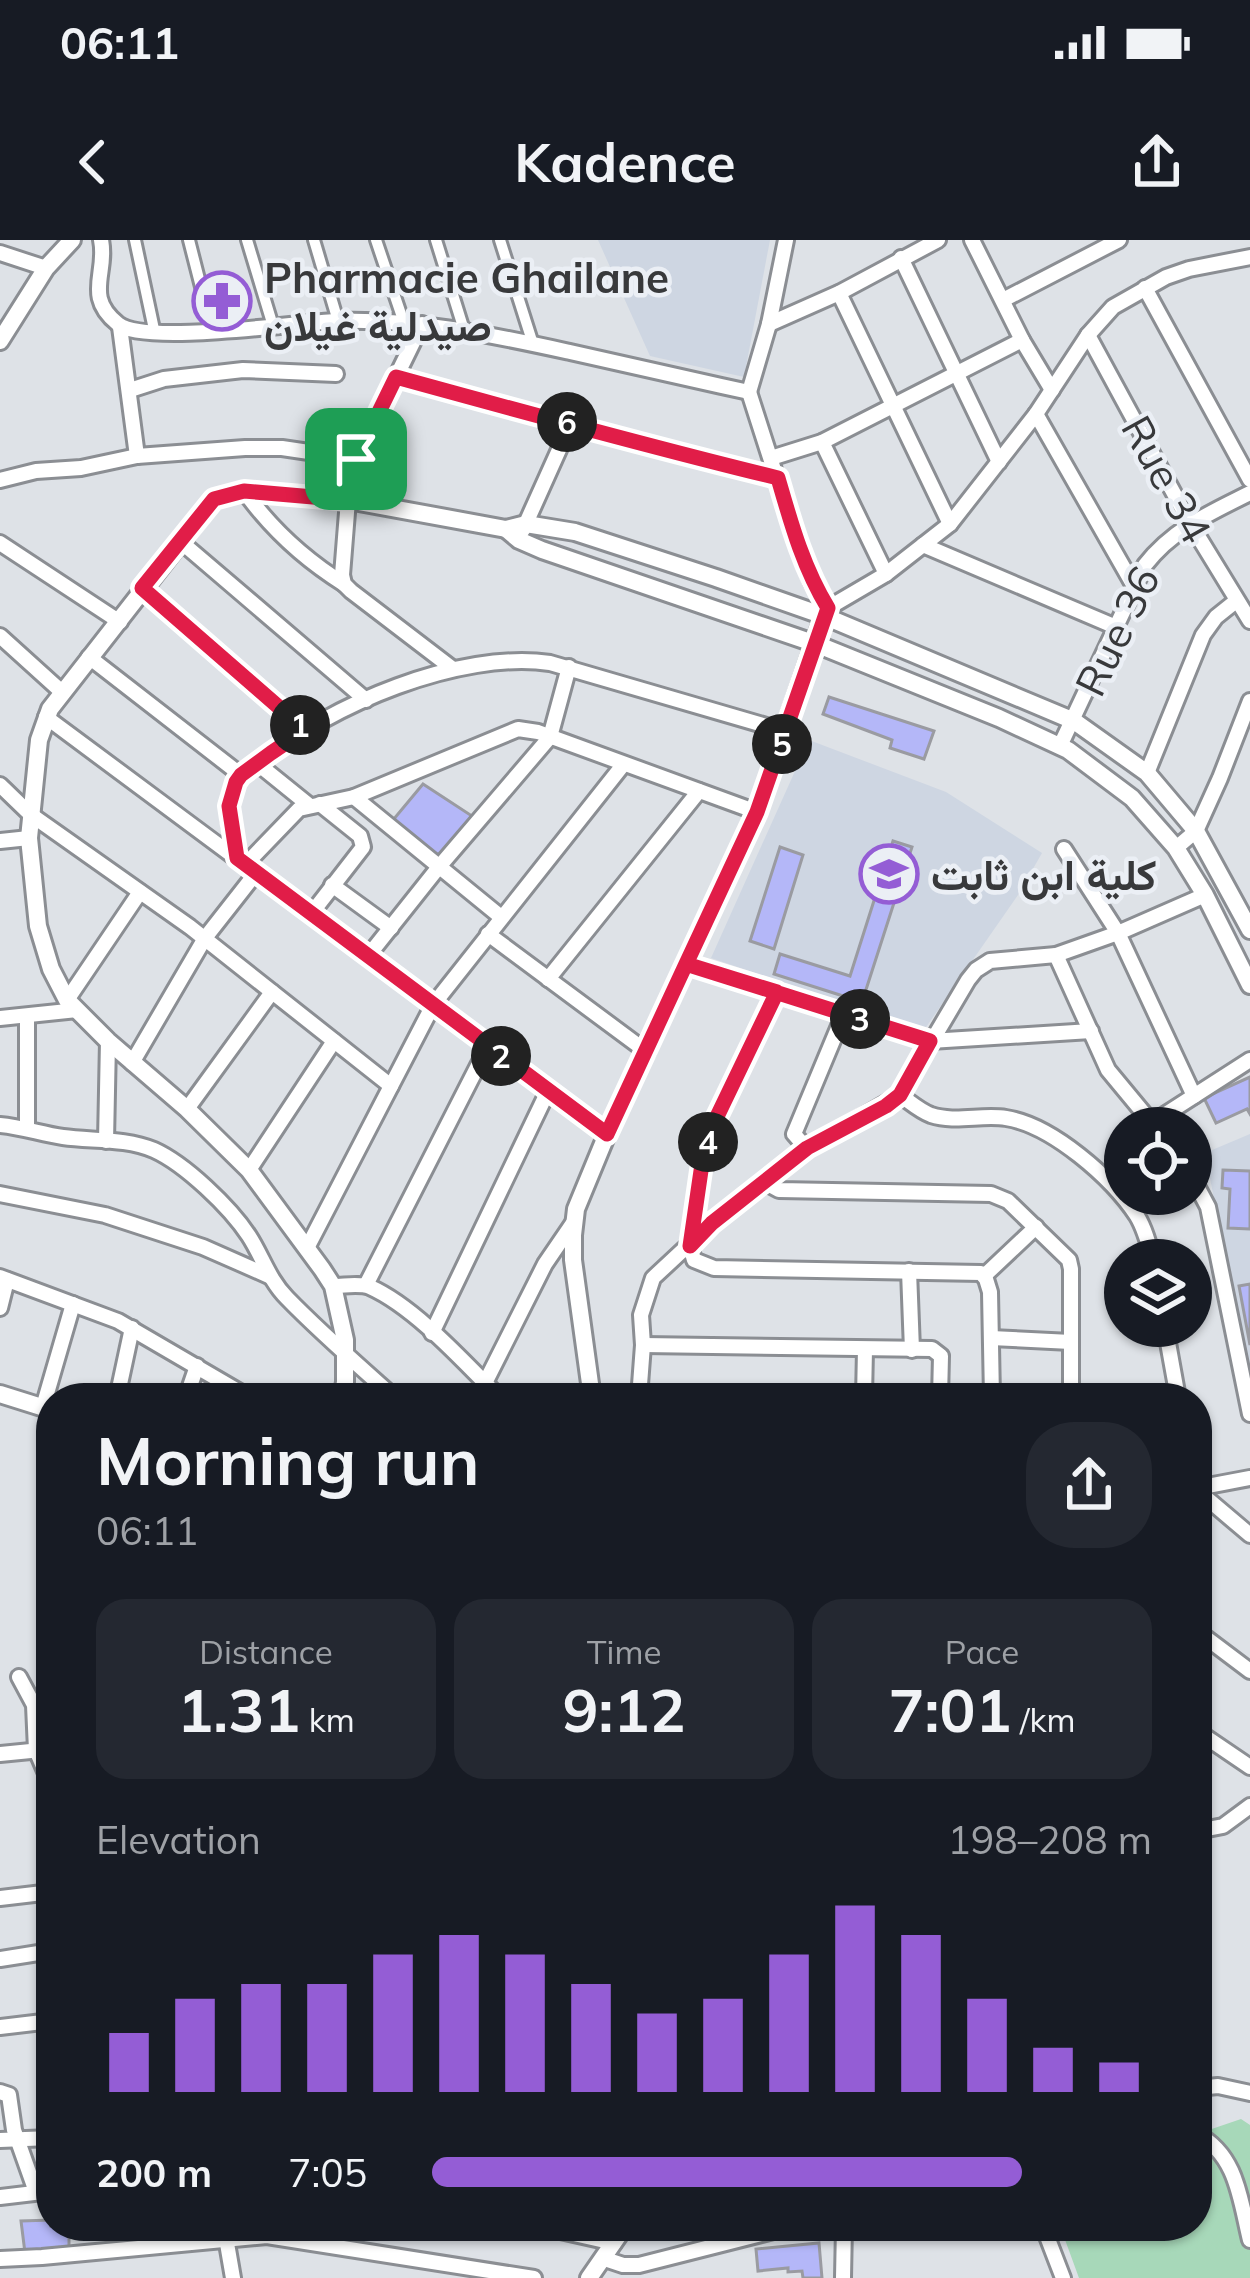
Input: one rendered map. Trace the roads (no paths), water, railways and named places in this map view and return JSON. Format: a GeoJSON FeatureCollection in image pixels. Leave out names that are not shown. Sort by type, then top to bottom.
{"type":"FeatureCollection","features":[{"type":"Feature","properties":{"kind":"street"},"geometry":{"type":"LineString","coordinates":[[100,240],[104,253],[97,282],[100,303],[121,327],[155,334],[338,321],[422,324],[749,392]]}},
{"type":"Feature","properties":{"kind":"street"},"geometry":{"type":"LineString","coordinates":[[135,240],[155,334]]}},
{"type":"Feature","properties":{"kind":"street"},"geometry":{"type":"LineString","coordinates":[[189,240],[212,330]]}},
{"type":"Feature","properties":{"kind":"street"},"geometry":{"type":"LineString","coordinates":[[247,240],[273,326]]}},
{"type":"Feature","properties":{"kind":"street"},"geometry":{"type":"LineString","coordinates":[[314,240],[338,321]]}},
{"type":"Feature","properties":{"kind":"street"},"geometry":{"type":"LineString","coordinates":[[376,240],[404,323]]}},
{"type":"Feature","properties":{"kind":"street"},"geometry":{"type":"LineString","coordinates":[[436,240],[464,330]]}},
{"type":"Feature","properties":{"kind":"street"},"geometry":{"type":"LineString","coordinates":[[500,240],[532,344]]}},
{"type":"Feature","properties":{"kind":"street"},"geometry":{"type":"LineString","coordinates":[[786,240],[749,392],[801,554],[826,612]]}},
{"type":"Feature","properties":{"kind":"street"},"geometry":{"type":"LineString","coordinates":[[769,324],[938,240]]}},
{"type":"Feature","properties":{"kind":"street"},"geometry":{"type":"LineString","coordinates":[[972,240],[1052,390]]}},
{"type":"Feature","properties":{"kind":"street"},"geometry":{"type":"LineString","coordinates":[[0,341],[46,268],[70,241]]}},
{"type":"Feature","properties":{"kind":"street"},"geometry":{"type":"LineString","coordinates":[[1003,300],[1110,242]]}},
{"type":"Feature","properties":{"kind":"street"},"geometry":{"type":"LineString","coordinates":[[0,253],[46,268]]}},
{"type":"Feature","properties":{"kind":"street"},"geometry":{"type":"LineString","coordinates":[[590,1383],[573,1260],[573,1223],[580,1198],[757,812],[826,612],[886,574],[950,524],[1036,414],[1088,335],[1113,308],[1189,269],[1250,257]]}},
{"type":"Feature","properties":{"kind":"street"},"geometry":{"type":"LineString","coordinates":[[902,258],[999,462]]}},
{"type":"Feature","properties":{"kind":"street"},"geometry":{"type":"LineString","coordinates":[[1145,288],[1250,480]]}},
{"type":"Feature","properties":{"kind":"street"},"geometry":{"type":"LineString","coordinates":[[839,293],[950,524]]}},
{"type":"Feature","properties":{"kind":"street"},"geometry":{"type":"LineString","coordinates":[[344,584],[348,500],[356,459],[422,324]]}},
{"type":"Feature","properties":{"kind":"street"},"geometry":{"type":"LineString","coordinates":[[121,327],[137,456]]}},
{"type":"Feature","properties":{"kind":"street","name":"Rue 34"},"geometry":{"type":"LineString","coordinates":[[1088,335],[1190,523],[1250,621]]}},
{"type":"Feature","properties":{"kind":"street"},"geometry":{"type":"LineString","coordinates":[[771,458],[821,442],[1022,340]]}},
{"type":"Feature","properties":{"kind":"street"},"geometry":{"type":"LineString","coordinates":[[130,390],[164,379],[243,370],[336,374]]}},
{"type":"Feature","properties":{"kind":"street"},"geometry":{"type":"LineString","coordinates":[[396,377],[778,478]]}},
{"type":"Feature","properties":{"kind":"street"},"geometry":{"type":"LineString","coordinates":[[1036,414],[1135,586]]}},
{"type":"Feature","properties":{"kind":"street"},"geometry":{"type":"LineString","coordinates":[[517,531],[571,423]]}},
{"type":"Feature","properties":{"kind":"street"},"geometry":{"type":"LineString","coordinates":[[821,442],[886,574]]}},
{"type":"Feature","properties":{"kind":"street"},"geometry":{"type":"LineString","coordinates":[[0,480],[137,456],[282,448],[356,459]]}},
{"type":"Feature","properties":{"kind":"street"},"geometry":{"type":"LineString","coordinates":[[244,491],[292,547],[453,669]]}},
{"type":"Feature","properties":{"kind":"street"},"geometry":{"type":"LineString","coordinates":[[343,1383],[346,1354],[333,1286],[249,1170],[72,1005],[51,969],[38,926],[29,838],[38,740],[46,717],[214,499],[244,491],[348,500],[517,531],[575,532],[826,612],[1074,722],[1148,773],[1196,831],[1249,926],[1229,943]]}},
{"type":"Feature","properties":{"kind":"street","name":"Rue 36"},"geometry":{"type":"LineString","coordinates":[[1060,746],[1156,550],[1190,523],[1250,494]]}},
{"type":"Feature","properties":{"kind":"street"},"geometry":{"type":"LineString","coordinates":[[517,531],[625,579],[816,644],[1060,746],[1088,763],[1132,798],[1175,848],[1250,985]]}},
{"type":"Feature","properties":{"kind":"street"},"geometry":{"type":"LineString","coordinates":[[180,541],[366,700]]}},
{"type":"Feature","properties":{"kind":"street"},"geometry":{"type":"LineString","coordinates":[[0,543],[119,622]]}},
{"type":"Feature","properties":{"kind":"street"},"geometry":{"type":"LineString","coordinates":[[923,545],[1116,627]]}},
{"type":"Feature","properties":{"kind":"street"},"geometry":{"type":"LineString","coordinates":[[142,588],[305,730]]}},
{"type":"Feature","properties":{"kind":"street"},"geometry":{"type":"LineString","coordinates":[[1148,773],[1203,635],[1216,616],[1236,601]]}},
{"type":"Feature","properties":{"kind":"street"},"geometry":{"type":"LineString","coordinates":[[0,636],[63,693]]}},
{"type":"Feature","properties":{"kind":"street"},"geometry":{"type":"LineString","coordinates":[[89,657],[241,775]]}},
{"type":"Feature","properties":{"kind":"street"},"geometry":{"type":"LineString","coordinates":[[246,866],[229,806],[241,775],[305,730],[366,700],[453,669],[533,661],[787,732]]}},
{"type":"Feature","properties":{"kind":"street"},"geometry":{"type":"LineString","coordinates":[[368,956],[550,737],[569,668]]}},
{"type":"Feature","properties":{"kind":"street"},"geometry":{"type":"LineString","coordinates":[[1175,848],[1196,831],[1250,701]]}},
{"type":"Feature","properties":{"kind":"street"},"geometry":{"type":"LineString","coordinates":[[46,717],[607,1134]]}},
{"type":"Feature","properties":{"kind":"street"},"geometry":{"type":"LineString","coordinates":[[132,1063],[246,866],[291,814],[354,796],[506,733],[527,729],[757,812]]}},
{"type":"Feature","properties":{"kind":"street"},"geometry":{"type":"LineString","coordinates":[[258,764],[356,832],[363,842],[311,914]]}},
{"type":"Feature","properties":{"kind":"street"},"geometry":{"type":"LineString","coordinates":[[307,1248],[434,1005],[623,765]]}},
{"type":"Feature","properties":{"kind":"street"},"geometry":{"type":"LineString","coordinates":[[0,785],[30,814],[205,938],[392,1086]]}},
{"type":"Feature","properties":{"kind":"street"},"geometry":{"type":"LineString","coordinates":[[548,979],[699,791]]}},
{"type":"Feature","properties":{"kind":"street"},"geometry":{"type":"LineString","coordinates":[[354,796],[501,917]]}},
{"type":"Feature","properties":{"kind":"street"},"geometry":{"type":"LineString","coordinates":[[0,841],[29,838]]}},
{"type":"Feature","properties":{"kind":"street"},"geometry":{"type":"LineString","coordinates":[[1064,849],[1118,933],[1194,1096]]}},
{"type":"Feature","properties":{"kind":"street"},"geometry":{"type":"LineString","coordinates":[[332,885],[391,928]]}},
{"type":"Feature","properties":{"kind":"street"},"geometry":{"type":"LineString","coordinates":[[0,1018],[72,1005],[140,892]]}},
{"type":"Feature","properties":{"kind":"street"},"geometry":{"type":"LineString","coordinates":[[640,1383],[640,1315],[650,1283],[712,1223],[807,1148],[900,1095],[982,964],[1056,955],[1205,896]]}},
{"type":"Feature","properties":{"kind":"street"},"geometry":{"type":"LineString","coordinates":[[488,934],[647,1052]]}},
{"type":"Feature","properties":{"kind":"street"},"geometry":{"type":"LineString","coordinates":[[1056,955],[1108,1070],[1139,1107]]}},
{"type":"Feature","properties":{"kind":"street"},"geometry":{"type":"LineString","coordinates":[[686,964],[930,1041],[1091,1031]]}},
{"type":"Feature","properties":{"kind":"street"},"geometry":{"type":"LineString","coordinates":[[188,1109],[272,992]]}},
{"type":"Feature","properties":{"kind":"street"},"geometry":{"type":"LineString","coordinates":[[777,992],[712,1127],[690,1246],[694,1260],[714,1268],[976,1271],[984,1276],[990,1292],[992,1383]]}},
{"type":"Feature","properties":{"kind":"street"},"geometry":{"type":"LineString","coordinates":[[807,1148],[794,1134],[844,1013]]}},
{"type":"Feature","properties":{"kind":"street"},"geometry":{"type":"LineString","coordinates":[[27,1016],[27,1128]]}},
{"type":"Feature","properties":{"kind":"street"},"geometry":{"type":"LineString","coordinates":[[106,1141],[108,1041]]}},
{"type":"Feature","properties":{"kind":"street"},"geometry":{"type":"LineString","coordinates":[[249,1170],[334,1041]]}},
{"type":"Feature","properties":{"kind":"street"},"geometry":{"type":"LineString","coordinates":[[366,1285],[488,1046]]}},
{"type":"Feature","properties":{"kind":"street"},"geometry":{"type":"LineString","coordinates":[[1179,1107],[1250,1060]]}},
{"type":"Feature","properties":{"kind":"street"},"geometry":{"type":"LineString","coordinates":[[432,1333],[548,1091]]}},
{"type":"Feature","properties":{"kind":"street"},"geometry":{"type":"LineString","coordinates":[[900,1095],[944,1118],[999,1117],[1053,1135],[1113,1185],[1140,1221],[1146,1239]]}},
{"type":"Feature","properties":{"kind":"street"},"geometry":{"type":"LineString","coordinates":[[0,1125],[140,1145],[159,1152],[225,1207],[245,1230],[284,1296],[378,1383]]}},
{"type":"Feature","properties":{"kind":"street"},"geometry":{"type":"LineString","coordinates":[[764,1182],[779,1190],[991,1194],[1008,1202],[1069,1260],[1071,1383]]}},
{"type":"Feature","properties":{"kind":"street"},"geometry":{"type":"LineString","coordinates":[[0,1194],[105,1215],[203,1247],[269,1276]]}},
{"type":"Feature","properties":{"kind":"street"},"geometry":{"type":"LineString","coordinates":[[1210,1215],[1250,1414]]}},
{"type":"Feature","properties":{"kind":"street"},"geometry":{"type":"LineString","coordinates":[[333,1286],[366,1285],[408,1312],[485,1383],[544,1264],[573,1223]]}},
{"type":"Feature","properties":{"kind":"street"},"geometry":{"type":"LineString","coordinates":[[984,1276],[1036,1227]]}},
{"type":"Feature","properties":{"kind":"street"},"geometry":{"type":"LineString","coordinates":[[909,1271],[912,1350]]}},
{"type":"Feature","properties":{"kind":"street"},"geometry":{"type":"LineString","coordinates":[[0,1307],[3,1279],[132,1328],[225,1383]]}},
{"type":"Feature","properties":{"kind":"street"},"geometry":{"type":"LineString","coordinates":[[53,1383],[73,1304]]}},
{"type":"Feature","properties":{"kind":"street"},"geometry":{"type":"LineString","coordinates":[[120,1383],[132,1328]]}},
{"type":"Feature","properties":{"kind":"street"},"geometry":{"type":"LineString","coordinates":[[991,1338],[1071,1342]]}},
{"type":"Feature","properties":{"kind":"street"},"geometry":{"type":"LineString","coordinates":[[643,1345],[932,1349],[940,1357],[940,1383]]}},
{"type":"Feature","properties":{"kind":"street"},"geometry":{"type":"LineString","coordinates":[[1170,1347],[1176,1383]]}},
{"type":"Feature","properties":{"kind":"street"},"geometry":{"type":"LineString","coordinates":[[864,1383],[865,1349]]}},
{"type":"Feature","properties":{"kind":"street"},"geometry":{"type":"LineString","coordinates":[[191,1383],[197,1366]]}},
{"type":"Feature","properties":{"kind":"street"},"geometry":{"type":"LineString","coordinates":[[0,1394],[36,1405]]}},
{"type":"Feature","properties":{"kind":"street"},"geometry":{"type":"LineString","coordinates":[[1212,1486],[1250,1478]]}},
{"type":"Feature","properties":{"kind":"street"},"geometry":{"type":"LineString","coordinates":[[1212,1502],[1250,1535]]}},
{"type":"Feature","properties":{"kind":"street"},"geometry":{"type":"LineString","coordinates":[[1212,1642],[1250,1671]]}},
{"type":"Feature","properties":{"kind":"street"},"geometry":{"type":"LineString","coordinates":[[19,1677],[36,1715]]}},
{"type":"Feature","properties":{"kind":"street"},"geometry":{"type":"LineString","coordinates":[[1212,1741],[1250,1767]]}},
{"type":"Feature","properties":{"kind":"street"},"geometry":{"type":"LineString","coordinates":[[0,1754],[36,1750]]}},
{"type":"Feature","properties":{"kind":"street"},"geometry":{"type":"LineString","coordinates":[[1212,1828],[1223,1826],[1250,1806]]}},
{"type":"Feature","properties":{"kind":"street"},"geometry":{"type":"LineString","coordinates":[[0,1898],[36,1894]]}},
{"type":"Feature","properties":{"kind":"street"},"geometry":{"type":"LineString","coordinates":[[0,1959],[36,1953]]}},
{"type":"Feature","properties":{"kind":"street"},"geometry":{"type":"LineString","coordinates":[[0,2027],[36,2023]]}},
{"type":"Feature","properties":{"kind":"street"},"geometry":{"type":"LineString","coordinates":[[1212,2087],[1250,2093]]}},
{"type":"Feature","properties":{"kind":"street"},"geometry":{"type":"LineString","coordinates":[[0,2092],[9,2095],[8,2140],[36,2180]]}},
{"type":"Feature","properties":{"kind":"street"},"geometry":{"type":"LineString","coordinates":[[1212,2143],[1229,2164],[1250,2240]]}},
{"type":"Feature","properties":{"kind":"street"},"geometry":{"type":"LineString","coordinates":[[0,2197],[36,2192]]}},
{"type":"Feature","properties":{"kind":"street"},"geometry":{"type":"LineString","coordinates":[[0,2259],[42,2258],[162,2241]]}},
{"type":"Feature","properties":{"kind":"street"},"geometry":{"type":"LineString","coordinates":[[227,2241],[233,2278]]}},
{"type":"Feature","properties":{"kind":"street"},"geometry":{"type":"LineString","coordinates":[[299,2241],[534,2278]]}},
{"type":"Feature","properties":{"kind":"street"},"geometry":{"type":"LineString","coordinates":[[581,2241],[609,2251],[623,2265],[734,2241]]}},
{"type":"Feature","properties":{"kind":"street"},"geometry":{"type":"LineString","coordinates":[[589,2278],[615,2241]]}},
{"type":"Feature","properties":{"kind":"street"},"geometry":{"type":"LineString","coordinates":[[843,2278],[844,2241]]}},
{"type":"Feature","properties":{"kind":"street"},"geometry":{"type":"LineString","coordinates":[[1049,2241],[1063,2278]]}},
{"type":"Feature","properties":{"kind":"street"},"geometry":{"type":"LineString","coordinates":[[42,2258],[42,2278]]}},
{"type":"Feature","properties":{"kind":"place","name":"Pharmacie Ghailane صيدلية غيلان"},"geometry":{"type":"Point","coordinates":[222,301]}},
{"type":"Feature","properties":{"kind":"place","name":"كلية ابن ثابت"},"geometry":{"type":"Point","coordinates":[889,874]}}]}
